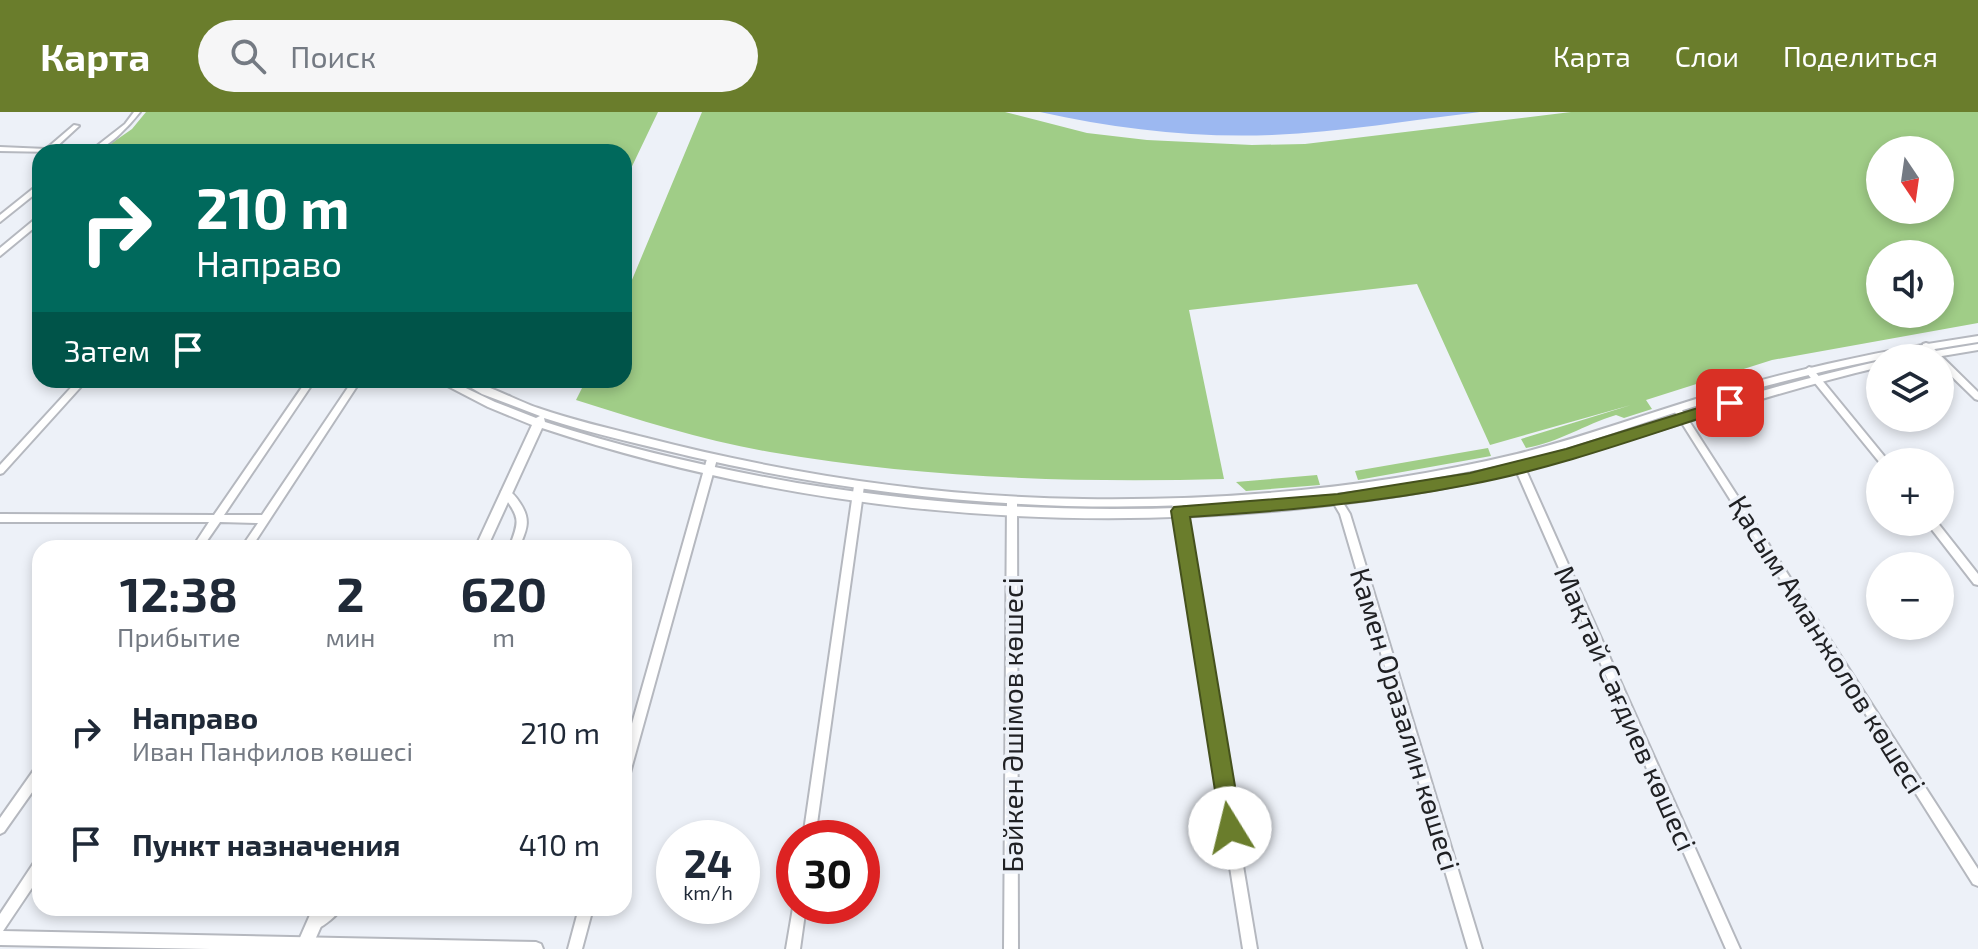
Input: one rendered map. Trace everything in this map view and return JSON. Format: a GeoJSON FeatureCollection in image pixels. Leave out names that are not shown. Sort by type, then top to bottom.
{"type":"FeatureCollection","features":[{"type":"Feature","properties":{"kind":"street"},"geometry":{"type":"LineString","coordinates":[[104,144],[137,112]]}},
{"type":"Feature","properties":{"kind":"street"},"geometry":{"type":"LineString","coordinates":[[58,144],[76,126]]}},
{"type":"Feature","properties":{"kind":"street"},"geometry":{"type":"LineString","coordinates":[[0,149],[32,151]]}},
{"type":"Feature","properties":{"kind":"street"},"geometry":{"type":"LineString","coordinates":[[0,219],[32,193]]}},
{"type":"Feature","properties":{"kind":"street"},"geometry":{"type":"LineString","coordinates":[[0,253],[32,225]]}},
{"type":"Feature","properties":{"kind":"street"},"geometry":{"type":"LineString","coordinates":[[1954,344],[1978,339]]}},
{"type":"Feature","properties":{"kind":"street"},"geometry":{"type":"LineString","coordinates":[[1954,348],[1978,347]]}},
{"type":"Feature","properties":{"kind":"street"},"geometry":{"type":"LineString","coordinates":[[1335,496],[1515,458],[1813,374],[1866,363]]}},
{"type":"Feature","properties":{"kind":"street"},"geometry":{"type":"LineString","coordinates":[[1813,374],[1866,366]]}},
{"type":"Feature","properties":{"kind":"street"},"geometry":{"type":"LineString","coordinates":[[1813,374],[1873,448]]}},
{"type":"Feature","properties":{"kind":"street"},"geometry":{"type":"LineString","coordinates":[[1954,374],[1978,397]]}},
{"type":"Feature","properties":{"kind":"street"},"geometry":{"type":"LineString","coordinates":[[0,471],[76,388]]}},
{"type":"Feature","properties":{"kind":"street"},"geometry":{"type":"LineString","coordinates":[[203,540],[306,388]]}},
{"type":"Feature","properties":{"kind":"street"},"geometry":{"type":"LineString","coordinates":[[251,540],[352,388]]}},
{"type":"Feature","properties":{"kind":"street"},"geometry":{"type":"LineString","coordinates":[[461,388],[540,420],[710,465],[859,491],[1012,505],[1179,507],[1335,496],[1520,468],[1680,413]]}},
{"type":"Feature","properties":{"kind":"street"},"geometry":{"type":"LineString","coordinates":[[478,388],[540,420]]}},
{"type":"Feature","properties":{"kind":"street","name":"Қасым Аманжолов көшесі"},"geometry":{"type":"LineString","coordinates":[[1680,413],[1978,880]]}},
{"type":"Feature","properties":{"kind":"street"},"geometry":{"type":"LineString","coordinates":[[485,540],[540,420]]}},
{"type":"Feature","properties":{"kind":"street"},"geometry":{"type":"LineString","coordinates":[[632,744],[710,465]]}},
{"type":"Feature","properties":{"kind":"street","name":"Мақтай Сағдиев көшесі"},"geometry":{"type":"LineString","coordinates":[[1520,468],[1733,949]]}},
{"type":"Feature","properties":{"kind":"street"},"geometry":{"type":"LineString","coordinates":[[812,820],[859,491]]}},
{"type":"Feature","properties":{"kind":"street"},"geometry":{"type":"LineString","coordinates":[[506,492],[524,515],[525,523],[518,540]]}},
{"type":"Feature","properties":{"kind":"street","name":"Камен Оразалин көшесі"},"geometry":{"type":"LineString","coordinates":[[1335,496],[1345,514],[1475,949]]}},
{"type":"Feature","properties":{"kind":"street","name":"Бәйкен Әшімов көшесі"},"geometry":{"type":"LineString","coordinates":[[1011,949],[1012,505]]}},
{"type":"Feature","properties":{"kind":"street"},"geometry":{"type":"LineString","coordinates":[[1179,507],[1250,949]]}},
{"type":"Feature","properties":{"kind":"street"},"geometry":{"type":"LineString","coordinates":[[0,518],[265,519]]}},
{"type":"Feature","properties":{"kind":"street"},"geometry":{"type":"LineString","coordinates":[[1942,536],[1978,581]]}},
{"type":"Feature","properties":{"kind":"street"},"geometry":{"type":"LineString","coordinates":[[0,828],[32,782]]}},
{"type":"Feature","properties":{"kind":"street"},"geometry":{"type":"LineString","coordinates":[[0,926],[32,877]]}},
{"type":"Feature","properties":{"kind":"street"},"geometry":{"type":"LineString","coordinates":[[304,946],[317,916]]}},
{"type":"Feature","properties":{"kind":"street"},"geometry":{"type":"LineString","coordinates":[[312,926],[324,916]]}},
{"type":"Feature","properties":{"kind":"street"},"geometry":{"type":"LineString","coordinates":[[575,949],[584,916]]}},
{"type":"Feature","properties":{"kind":"street"},"geometry":{"type":"LineString","coordinates":[[793,949],[796,924]]}},
{"type":"Feature","properties":{"kind":"street"},"geometry":{"type":"LineString","coordinates":[[0,938],[536,949]]}},
{"type":"Feature","properties":{"kind":"green space"},"geometry":{"type":"Polygon","coordinates":[[[146,112],[658,112],[632,166],[632,144],[110,144],[132,129],[146,112]]]}},
{"type":"Feature","properties":{"kind":"green space"},"geometry":{"type":"Polygon","coordinates":[[[702,112],[1005,112],[1087,133],[1147,140],[1252,145],[1305,144],[1571,112],[1978,112],[1978,323],[1954,327],[1954,240],[1866,240],[1866,328],[1950,328],[1772,360],[1646,400],[1652,409],[1624,418],[1616,415],[1550,442],[1526,448],[1521,439],[1631,405],[1490,445],[1417,284],[1189,310],[1224,479],[1053,479],[883,468],[770,452],[648,422],[576,400],[582,388],[632,388],[632,280],[702,112]]]}},
{"type":"Feature","properties":{"kind":"green space"},"geometry":{"type":"Polygon","coordinates":[[[1488,448],[1491,456],[1358,480],[1355,471],[1488,448]]]}},
{"type":"Feature","properties":{"kind":"green space"},"geometry":{"type":"Polygon","coordinates":[[[1317,475],[1320,485],[1246,491],[1236,482],[1317,475]]]}},
{"type":"Feature","properties":{"kind":"water"},"geometry":{"type":"Polygon","coordinates":[[[1040,112],[1480,112],[1324,131],[1243,136],[1155,131],[1040,112]]]}},
{"type":"Feature","properties":{"kind":"route"},"geometry":{"type":"LineString","coordinates":[[1230,828],[1180,511],[1338,500],[1470,479],[1593,447],[1730,403]]}}]}
